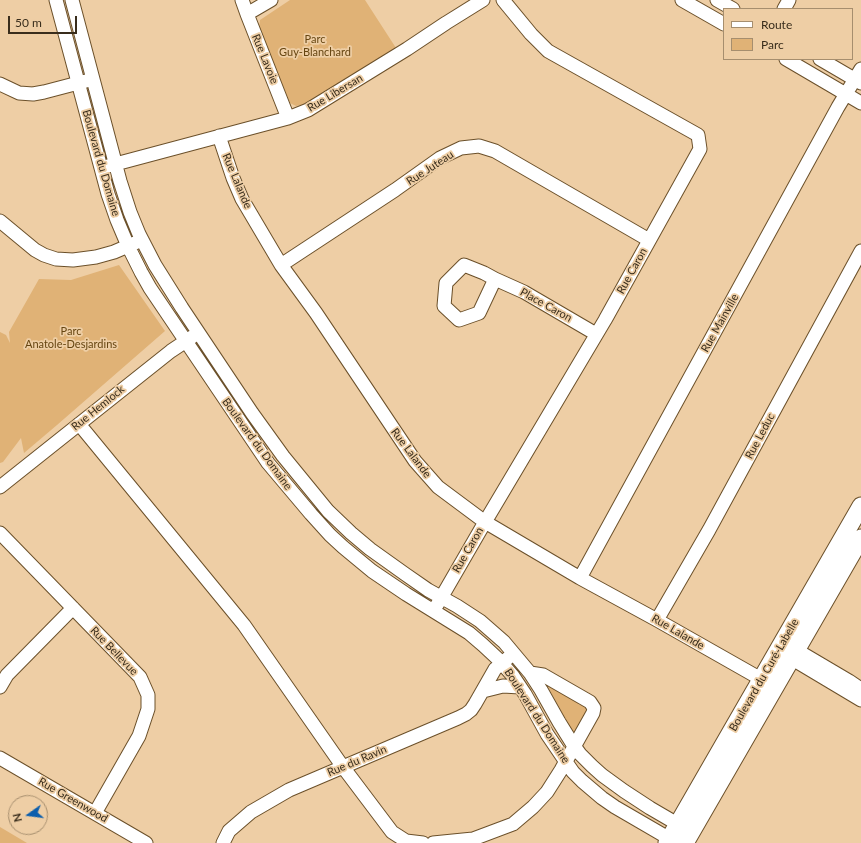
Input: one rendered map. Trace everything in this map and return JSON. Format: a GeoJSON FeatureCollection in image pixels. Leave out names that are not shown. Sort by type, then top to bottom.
{"type":"FeatureCollection","features":[{"type":"Feature","properties":{"kind":"main road","name":"Boulevard du Curé-Labelle"},"geometry":{"type":"LineString","coordinates":[[678,837],[787,650],[861,506]]}},
{"type":"Feature","properties":{"kind":"main road","name":"Boulevard du Curé-Labelle"},"geometry":{"type":"LineString","coordinates":[[678,837],[761,679],[787,650],[861,538]]}},
{"type":"Feature","properties":{"kind":"street","name":"Boulevard du Domaine"},"geometry":{"type":"LineString","coordinates":[[56,0],[111,205],[128,246],[150,288],[268,463],[319,524],[343,547],[406,594],[476,639],[501,663],[520,687],[533,707],[547,734],[577,776],[602,798],[621,811],[678,837]]}},
{"type":"Feature","properties":{"kind":"street","name":"Boulevard du Domaine"},"geometry":{"type":"LineString","coordinates":[[72,0],[127,204],[142,239],[157,268],[248,406],[283,456],[328,511],[370,549],[410,578],[457,606],[487,627],[514,652],[530,672],[567,735],[592,766],[618,787],[650,808],[678,837]]}},
{"type":"Feature","properties":{"kind":"street","name":"Rue Lavoie"},"geometry":{"type":"LineString","coordinates":[[242,0],[288,118]]}},
{"type":"Feature","properties":{"kind":"street"},"geometry":{"type":"LineString","coordinates":[[247,14],[271,0]]}},
{"type":"Feature","properties":{"kind":"street","name":"Rue Libersan"},"geometry":{"type":"LineString","coordinates":[[101,169],[288,118],[308,110],[483,0]]}},
{"type":"Feature","properties":{"kind":"street","name":"Rue Caron"},"geometry":{"type":"LineString","coordinates":[[433,611],[596,334],[700,149],[698,134],[548,51],[531,34],[503,0]]}},
{"type":"Feature","properties":{"kind":"street"},"geometry":{"type":"LineString","coordinates":[[682,0],[723,23]]}},
{"type":"Feature","properties":{"kind":"street"},"geometry":{"type":"LineString","coordinates":[[717,0],[731,8]]}},
{"type":"Feature","properties":{"kind":"street"},"geometry":{"type":"LineString","coordinates":[[788,60],[861,103]]}},
{"type":"Feature","properties":{"kind":"street"},"geometry":{"type":"LineString","coordinates":[[822,60],[859,77]]}},
{"type":"Feature","properties":{"kind":"street","name":"Rue Mainville"},"geometry":{"type":"LineString","coordinates":[[580,578],[846,94],[859,77]]}},
{"type":"Feature","properties":{"kind":"street"},"geometry":{"type":"LineString","coordinates":[[0,84],[20,93],[33,94],[93,79]]}},
{"type":"Feature","properties":{"kind":"street","name":"Rue Lalande"},"geometry":{"type":"LineString","coordinates":[[219,136],[233,178],[242,199],[281,265],[316,313],[415,461],[438,487],[485,522],[580,578],[761,679]]}},
{"type":"Feature","properties":{"kind":"street","name":"Rue Juteau"},"geometry":{"type":"LineString","coordinates":[[281,265],[395,190],[440,158],[461,148],[479,146],[495,150],[649,240]]}},
{"type":"Feature","properties":{"kind":"street"},"geometry":{"type":"LineString","coordinates":[[0,221],[35,250],[56,259],[73,260],[114,252],[142,239]]}},
{"type":"Feature","properties":{"kind":"street","name":"Rue Leduc"},"geometry":{"type":"LineString","coordinates":[[657,620],[709,530],[861,251]]}},
{"type":"Feature","properties":{"kind":"street","name":"Place Caron"},"geometry":{"type":"LineString","coordinates":[[495,278],[524,292],[596,334]]}},
{"type":"Feature","properties":{"kind":"street","name":"Rue Hemlock"},"geometry":{"type":"LineString","coordinates":[[0,487],[171,351],[199,332]]}},
{"type":"Feature","properties":{"kind":"street"},"geometry":{"type":"LineString","coordinates":[[80,424],[244,625],[343,766],[392,832],[406,841],[423,843]]}},
{"type":"Feature","properties":{"kind":"street","name":"Rue Bellevue"},"geometry":{"type":"LineString","coordinates":[[0,533],[140,678],[148,696],[148,709],[139,736],[95,813]]}},
{"type":"Feature","properties":{"kind":"street"},"geometry":{"type":"LineString","coordinates":[[0,687],[7,675],[73,608]]}},
{"type":"Feature","properties":{"kind":"street"},"geometry":{"type":"LineString","coordinates":[[787,650],[849,681],[861,689]]}},
{"type":"Feature","properties":{"kind":"street"},"geometry":{"type":"LineString","coordinates":[[787,650],[861,700]]}},
{"type":"Feature","properties":{"kind":"street","name":"Rue du Ravin"},"geometry":{"type":"LineString","coordinates":[[222,843],[230,837],[251,812],[289,790],[466,714],[475,704],[495,670],[514,652]]}},
{"type":"Feature","properties":{"kind":"street","name":"Boulevard du Domaine"},"geometry":{"type":"LineString","coordinates":[[530,672],[543,675],[590,702],[594,708],[593,713],[575,746]]}},
{"type":"Feature","properties":{"kind":"street"},"geometry":{"type":"LineString","coordinates":[[483,690],[502,686],[520,687]]}},
{"type":"Feature","properties":{"kind":"street"},"geometry":{"type":"LineString","coordinates":[[432,843],[474,838],[513,824],[533,807],[547,792],[575,746]]}},
{"type":"Feature","properties":{"kind":"street","name":"Rue Greenwood"},"geometry":{"type":"LineString","coordinates":[[0,758],[146,843]]}},
{"type":"Feature","properties":{"kind":"green space","name":"Parc Guy-Blanchard"},"geometry":{"type":"Polygon","coordinates":[[[290,0],[365,0],[396,48],[306,104],[296,106],[290,103],[259,28],[260,20],[290,0]]]}},
{"type":"Feature","properties":{"kind":"green space","name":"Parc Anatole-Desjardins"},"geometry":{"type":"Polygon","coordinates":[[[119,265],[165,331],[24,453],[21,438],[3,462],[0,463],[0,332],[6,335],[10,343],[9,332],[39,279],[71,280],[119,265]]]}},
{"type":"Feature","properties":{"kind":"green space"},"geometry":{"type":"Polygon","coordinates":[[[548,684],[579,702],[578,704],[580,705],[581,703],[585,707],[587,713],[576,733],[573,732],[547,685],[548,684]]]}},
{"type":"Feature","properties":{"kind":"green space"},"geometry":{"type":"Polygon","coordinates":[[[0,827],[8,832],[8,835],[14,835],[27,843],[0,843],[0,827]]]}}]}
